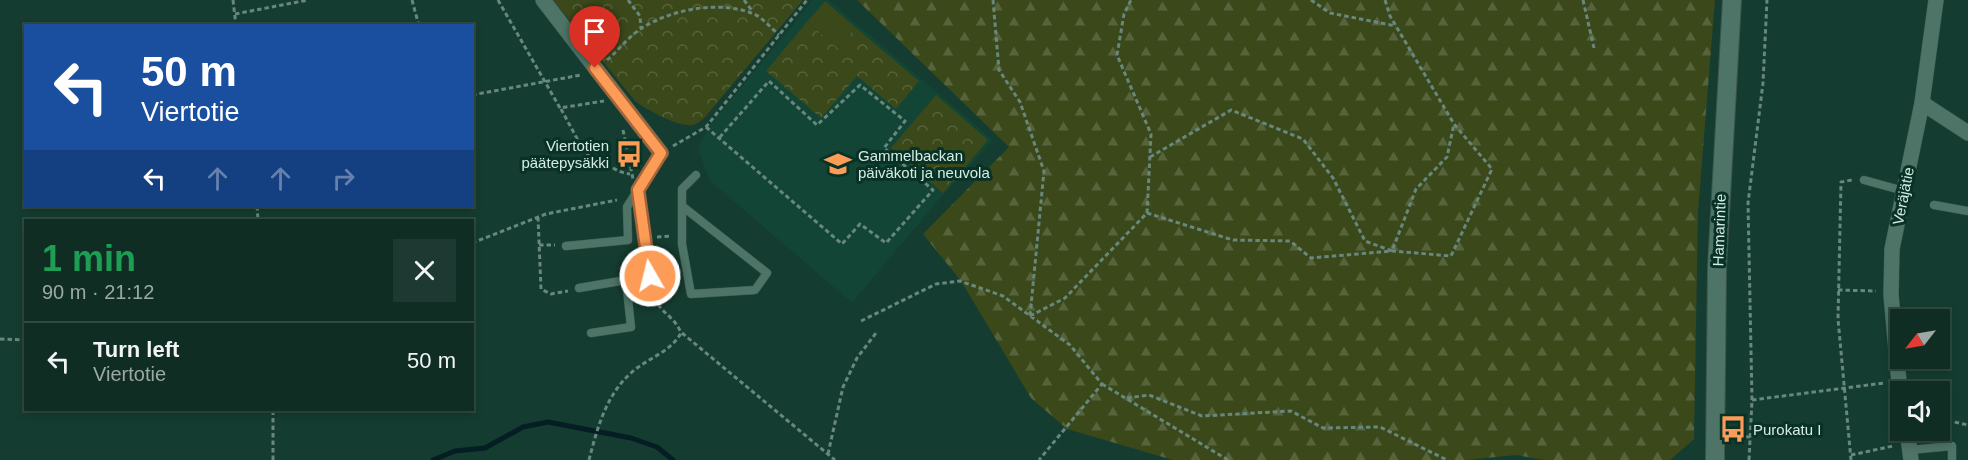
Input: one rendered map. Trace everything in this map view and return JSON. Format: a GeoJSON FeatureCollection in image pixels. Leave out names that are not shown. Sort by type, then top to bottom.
{"type":"FeatureCollection","features":[{"type":"Feature","properties":{"kind":"street"},"geometry":{"type":"LineString","coordinates":[[543,0],[661,153]]}},
{"type":"Feature","properties":{"kind":"street","name":"Hamarintie"},"geometry":{"type":"LineString","coordinates":[[1715,460],[1717,267],[1732,0]]}},
{"type":"Feature","properties":{"kind":"street","name":"Veräjätie"},"geometry":{"type":"LineString","coordinates":[[1899,381],[1891,292],[1892,249],[1922,103],[1936,0]]}},
{"type":"Feature","properties":{"kind":"street"},"geometry":{"type":"LineString","coordinates":[[1922,103],[1968,133]]}},
{"type":"Feature","properties":{"kind":"lane"},"geometry":{"type":"LineString","coordinates":[[566,246],[628,240],[627,207],[661,153]]}},
{"type":"Feature","properties":{"kind":"lane"},"geometry":{"type":"LineString","coordinates":[[682,206],[767,273],[755,291],[691,294],[682,236],[682,206],[682,189],[696,175]]}},
{"type":"Feature","properties":{"kind":"lane"},"geometry":{"type":"LineString","coordinates":[[1864,180],[1904,191]]}},
{"type":"Feature","properties":{"kind":"lane"},"geometry":{"type":"LineString","coordinates":[[579,288],[650,276],[638,190]]}},
{"type":"Feature","properties":{"kind":"lane"},"geometry":{"type":"LineString","coordinates":[[1934,205],[1968,211]]}},
{"type":"Feature","properties":{"kind":"lane"},"geometry":{"type":"LineString","coordinates":[[591,333],[631,327],[626,280]]}},
{"type":"Feature","properties":{"kind":"lane"},"geometry":{"type":"LineString","coordinates":[[1909,446],[1952,446],[1952,460]]}},
{"type":"Feature","properties":{"kind":"path"},"geometry":{"type":"LineString","coordinates":[[233,0],[236,24]]}},
{"type":"Feature","properties":{"kind":"path"},"geometry":{"type":"LineString","coordinates":[[235,14],[308,0]]}},
{"type":"Feature","properties":{"kind":"path"},"geometry":{"type":"LineString","coordinates":[[412,0],[418,24]]}},
{"type":"Feature","properties":{"kind":"path"},"geometry":{"type":"LineString","coordinates":[[498,0],[546,80],[586,155],[597,157],[618,173],[630,174]]}},
{"type":"Feature","properties":{"kind":"path"},"geometry":{"type":"LineString","coordinates":[[628,0],[640,16],[641,29]]}},
{"type":"Feature","properties":{"kind":"path"},"geometry":{"type":"LineString","coordinates":[[744,0],[754,14],[779,35]]}},
{"type":"Feature","properties":{"kind":"path"},"geometry":{"type":"LineString","coordinates":[[661,153],[706,127],[807,0]]}},
{"type":"Feature","properties":{"kind":"path"},"geometry":{"type":"LineString","coordinates":[[993,0],[999,70],[1020,102],[1044,171],[1030,316]]}},
{"type":"Feature","properties":{"kind":"path"},"geometry":{"type":"LineString","coordinates":[[1030,316],[1065,298],[1147,213],[1151,134],[1117,55],[1124,14],[1131,0]]}},
{"type":"Feature","properties":{"kind":"path"},"geometry":{"type":"LineString","coordinates":[[1311,0],[1330,13],[1396,26]]}},
{"type":"Feature","properties":{"kind":"path"},"geometry":{"type":"LineString","coordinates":[[1147,213],[1233,240],[1290,242],[1311,258],[1392,251],[1451,256],[1492,170],[1454,124],[1396,26],[1385,0]]}},
{"type":"Feature","properties":{"kind":"path"},"geometry":{"type":"LineString","coordinates":[[1583,0],[1594,48]]}},
{"type":"Feature","properties":{"kind":"path"},"geometry":{"type":"LineString","coordinates":[[1749,460],[1752,400],[1748,203],[1763,83],[1767,0]]}},
{"type":"Feature","properties":{"kind":"path"},"geometry":{"type":"LineString","coordinates":[[604,63],[641,29],[680,12],[702,6],[731,7],[754,14]]}},
{"type":"Feature","properties":{"kind":"path"},"geometry":{"type":"LineString","coordinates":[[474,95],[584,75]]}},
{"type":"Feature","properties":{"kind":"path"},"geometry":{"type":"LineString","coordinates":[[706,127],[720,136],[842,244],[860,224],[886,243],[933,190],[884,148],[905,121],[860,86],[818,125],[769,81],[720,136]]}},
{"type":"Feature","properties":{"kind":"path"},"geometry":{"type":"LineString","coordinates":[[560,108],[605,101]]}},
{"type":"Feature","properties":{"kind":"path"},"geometry":{"type":"LineString","coordinates":[[1150,158],[1231,110],[1303,139],[1333,178],[1365,242],[1392,251]]}},
{"type":"Feature","properties":{"kind":"path"},"geometry":{"type":"LineString","coordinates":[[1392,251],[1416,189],[1447,157],[1454,124]]}},
{"type":"Feature","properties":{"kind":"path"},"geometry":{"type":"LineString","coordinates":[[1851,460],[1838,319],[1841,182],[1864,180]]}},
{"type":"Feature","properties":{"kind":"path"},"geometry":{"type":"LineString","coordinates":[[474,242],[538,217],[628,197]]}},
{"type":"Feature","properties":{"kind":"path"},"geometry":{"type":"LineString","coordinates":[[538,217],[541,289],[551,294],[579,288]]}},
{"type":"Feature","properties":{"kind":"path"},"geometry":{"type":"LineString","coordinates":[[648,238],[682,236]]}},
{"type":"Feature","properties":{"kind":"path"},"geometry":{"type":"LineString","coordinates":[[861,321],[936,284],[960,281],[1003,296],[1070,345],[1102,384],[1228,460]]}},
{"type":"Feature","properties":{"kind":"path"},"geometry":{"type":"LineString","coordinates":[[1838,290],[1891,292]]}},
{"type":"Feature","properties":{"kind":"path"},"geometry":{"type":"LineString","coordinates":[[681,333],[835,460]]}},
{"type":"Feature","properties":{"kind":"path"},"geometry":{"type":"LineString","coordinates":[[828,454],[843,387],[857,358],[876,333]]}},
{"type":"Feature","properties":{"kind":"path"},"geometry":{"type":"LineString","coordinates":[[0,339],[24,340]]}},
{"type":"Feature","properties":{"kind":"path"},"geometry":{"type":"LineString","coordinates":[[1039,460],[1102,384]]}},
{"type":"Feature","properties":{"kind":"path"},"geometry":{"type":"LineString","coordinates":[[1752,400],[1846,388],[1890,387]]}},
{"type":"Feature","properties":{"kind":"path"},"geometry":{"type":"LineString","coordinates":[[1126,398],[1149,394],[1202,416],[1291,411],[1323,428],[1380,427],[1447,460]]}},
{"type":"Feature","properties":{"kind":"path"},"geometry":{"type":"LineString","coordinates":[[273,411],[273,460]]}},
{"type":"Feature","properties":{"kind":"path"},"geometry":{"type":"LineString","coordinates":[[589,460],[600,420]]}},
{"type":"Feature","properties":{"kind":"path"},"geometry":{"type":"LineString","coordinates":[[1950,421],[1968,425]]}},
{"type":"Feature","properties":{"kind":"path"},"geometry":{"type":"LineString","coordinates":[[1733,429],[1737,436],[1750,437]]}},
{"type":"Feature","properties":{"kind":"path"},"geometry":{"type":"LineString","coordinates":[[1851,455],[1909,446]]}},
{"type":"Feature","properties":{"kind":"shaded area","name":"Gammelbackan päiväkoti ja neuvola"},"geometry":{"type":"Polygon","coordinates":[[[813,0],[829,0],[993,140],[936,203],[852,303],[709,180],[698,148],[710,125],[813,0]]]}},
{"type":"Feature","properties":{"kind":"green space"},"geometry":{"type":"Polygon","coordinates":[[[553,0],[803,0],[705,117],[691,125],[668,120],[635,101],[553,0]]]}},
{"type":"Feature","properties":{"kind":"green space"},"geometry":{"type":"Polygon","coordinates":[[[857,0],[1715,0],[1698,211],[1694,439],[1670,460],[1545,460],[1516,455],[1466,460],[1173,460],[1067,429],[1031,398],[961,281],[923,234],[1009,147],[857,0]]]}},
{"type":"Feature","properties":{"kind":"green space"},"geometry":{"type":"Polygon","coordinates":[[[825,1],[855,27],[838,48],[807,22],[825,1]]]}},
{"type":"Feature","properties":{"kind":"green space"},"geometry":{"type":"Polygon","coordinates":[[[807,22],[838,48],[855,27],[919,81],[896,109],[857,76],[821,118],[766,71],[807,22]]]}},
{"type":"Feature","properties":{"kind":"green space"},"geometry":{"type":"Polygon","coordinates":[[[936,95],[988,140],[943,193],[891,148],[936,95]]]}},
{"type":"Feature","properties":{"kind":"waterway"},"geometry":{"type":"LineString","coordinates":[[433,460],[455,451],[485,448],[523,427],[548,422],[631,438],[657,447],[673,460]]}},
{"type":"Feature","properties":{"kind":"place","name":"Viertotien päätepysäkki"},"geometry":{"type":"Point","coordinates":[629,154]}},
{"type":"Feature","properties":{"kind":"place","name":"Gammelbackan päiväkoti ja neuvola"},"geometry":{"type":"Point","coordinates":[838,164]}},
{"type":"Feature","properties":{"kind":"place","name":"Purokatu I"},"geometry":{"type":"Point","coordinates":[1733,429]}},
{"type":"Feature","properties":{"kind":"route"},"geometry":{"type":"LineString","coordinates":[[595,68],[661,153],[638,190],[650,276]]}}]}
